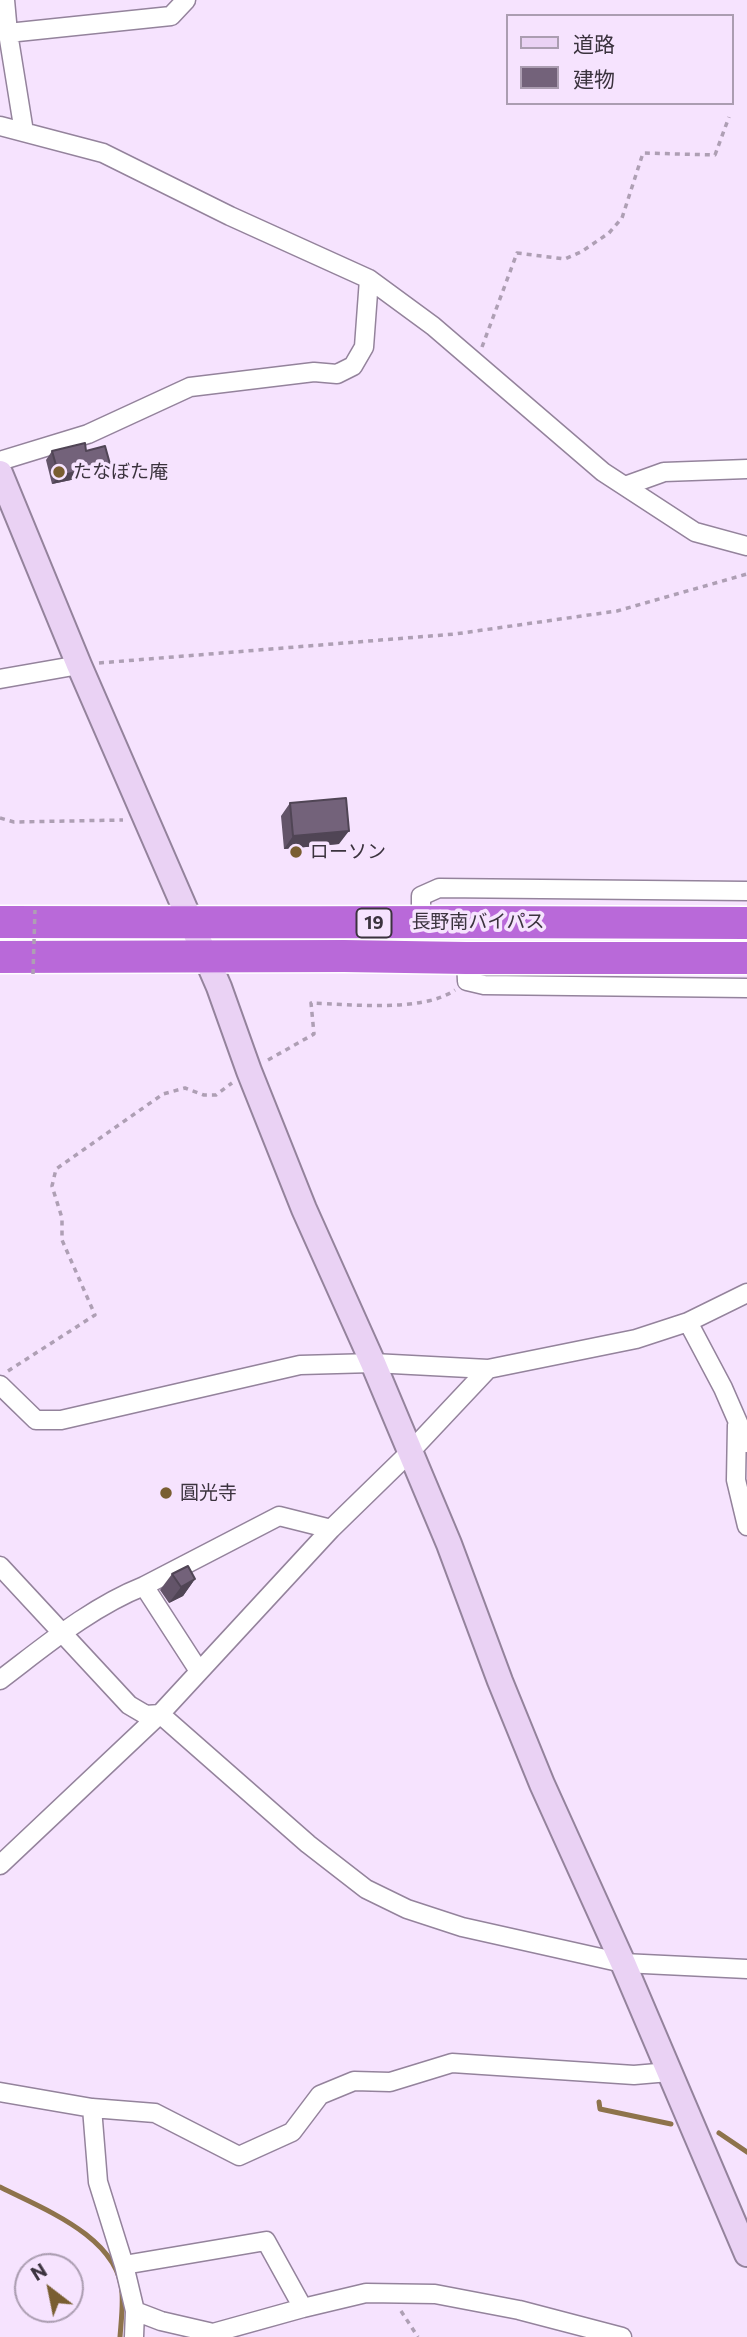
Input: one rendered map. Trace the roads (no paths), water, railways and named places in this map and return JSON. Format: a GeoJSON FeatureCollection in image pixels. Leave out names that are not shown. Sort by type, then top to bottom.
{"type":"FeatureCollection","features":[{"type":"Feature","properties":{"kind":"highway","name":"長野南バイパス"},"geometry":{"type":"LineString","coordinates":[[0,922],[747,923]]}},
{"type":"Feature","properties":{"kind":"highway","name":"長野南バイパス"},"geometry":{"type":"LineString","coordinates":[[0,957],[344,956],[466,970],[747,958]]}},
{"type":"Feature","properties":{"kind":"street"},"geometry":{"type":"LineString","coordinates":[[5,0],[24,132]]}},
{"type":"Feature","properties":{"kind":"street"},"geometry":{"type":"LineString","coordinates":[[8,33],[171,16],[186,0]]}},
{"type":"Feature","properties":{"kind":"street"},"geometry":{"type":"LineString","coordinates":[[0,126],[103,153],[230,216],[369,279],[477,362],[603,472],[695,532],[747,546]]}},
{"type":"Feature","properties":{"kind":"street"},"geometry":{"type":"LineString","coordinates":[[0,461],[89,434],[190,387],[314,372],[337,374],[353,366],[364,347],[369,279]]}},
{"type":"Feature","properties":{"kind":"street"},"geometry":{"type":"LineString","coordinates":[[625,486],[664,472],[747,469]]}},
{"type":"Feature","properties":{"kind":"street"},"geometry":{"type":"LineString","coordinates":[[0,472],[79,665],[219,986],[249,1071],[304,1209],[373,1363],[449,1544],[542,1784],[623,1963],[747,2254]]}},
{"type":"Feature","properties":{"kind":"street"},"geometry":{"type":"LineString","coordinates":[[0,679],[79,665]]}},
{"type":"Feature","properties":{"kind":"street"},"geometry":{"type":"LineString","coordinates":[[421,921],[421,896],[439,888],[747,891]]}},
{"type":"Feature","properties":{"kind":"street"},"geometry":{"type":"LineString","coordinates":[[466,970],[484,985],[747,988]]}},
{"type":"Feature","properties":{"kind":"street"},"geometry":{"type":"LineString","coordinates":[[0,1385],[36,1420],[61,1420],[300,1365],[373,1363],[488,1369],[636,1339],[688,1322],[747,1293]]}},
{"type":"Feature","properties":{"kind":"street"},"geometry":{"type":"LineString","coordinates":[[688,1322],[723,1388],[747,1443]]}},
{"type":"Feature","properties":{"kind":"street"},"geometry":{"type":"LineString","coordinates":[[0,1866],[160,1714],[331,1529],[488,1369]]}},
{"type":"Feature","properties":{"kind":"street"},"geometry":{"type":"LineString","coordinates":[[737,1422],[736,1480],[747,1526]]}},
{"type":"Feature","properties":{"kind":"street"},"geometry":{"type":"LineString","coordinates":[[0,1680],[61,1634],[123,1594],[144,1586],[279,1516],[331,1529]]}},
{"type":"Feature","properties":{"kind":"street"},"geometry":{"type":"LineString","coordinates":[[0,1566],[129,1705],[146,1715],[160,1714],[308,1844],[366,1889],[407,1909],[462,1927],[623,1963],[747,1969]]}},
{"type":"Feature","properties":{"kind":"street"},"geometry":{"type":"LineString","coordinates":[[144,1586],[199,1671]]}},
{"type":"Feature","properties":{"kind":"street"},"geometry":{"type":"LineString","coordinates":[[0,2092],[92,2108],[155,2113],[239,2156],[292,2132],[320,2095],[354,2081],[390,2082],[452,2063],[634,2076],[669,2072]]}},
{"type":"Feature","properties":{"kind":"street"},"geometry":{"type":"LineString","coordinates":[[92,2108],[98,2182],[124,2265],[135,2311],[134,2337]]}},
{"type":"Feature","properties":{"kind":"street"},"geometry":{"type":"LineString","coordinates":[[124,2265],[266,2241],[303,2308]]}},
{"type":"Feature","properties":{"kind":"street"},"geometry":{"type":"LineString","coordinates":[[135,2311],[214,2335],[303,2308],[366,2293],[435,2294],[519,2311],[622,2337]]}},
{"type":"Feature","properties":{"kind":"waterway"},"geometry":{"type":"LineString","coordinates":[[599,2102],[600,2109],[671,2124]]}},
{"type":"Feature","properties":{"kind":"waterway"},"geometry":{"type":"LineString","coordinates":[[719,2133],[747,2152]]}},
{"type":"Feature","properties":{"kind":"waterway"},"geometry":{"type":"LineString","coordinates":[[0,2187],[76,2227],[108,2256],[118,2273],[122,2293],[120,2337]]}},
{"type":"Feature","properties":{"kind":"place","name":"たなぼた庵"},"geometry":{"type":"Point","coordinates":[59,472]}},
{"type":"Feature","properties":{"kind":"place","name":"ローソン"},"geometry":{"type":"Point","coordinates":[296,852]}},
{"type":"Feature","properties":{"kind":"place","name":"圓光寺"},"geometry":{"type":"Point","coordinates":[166,1493]}}]}
